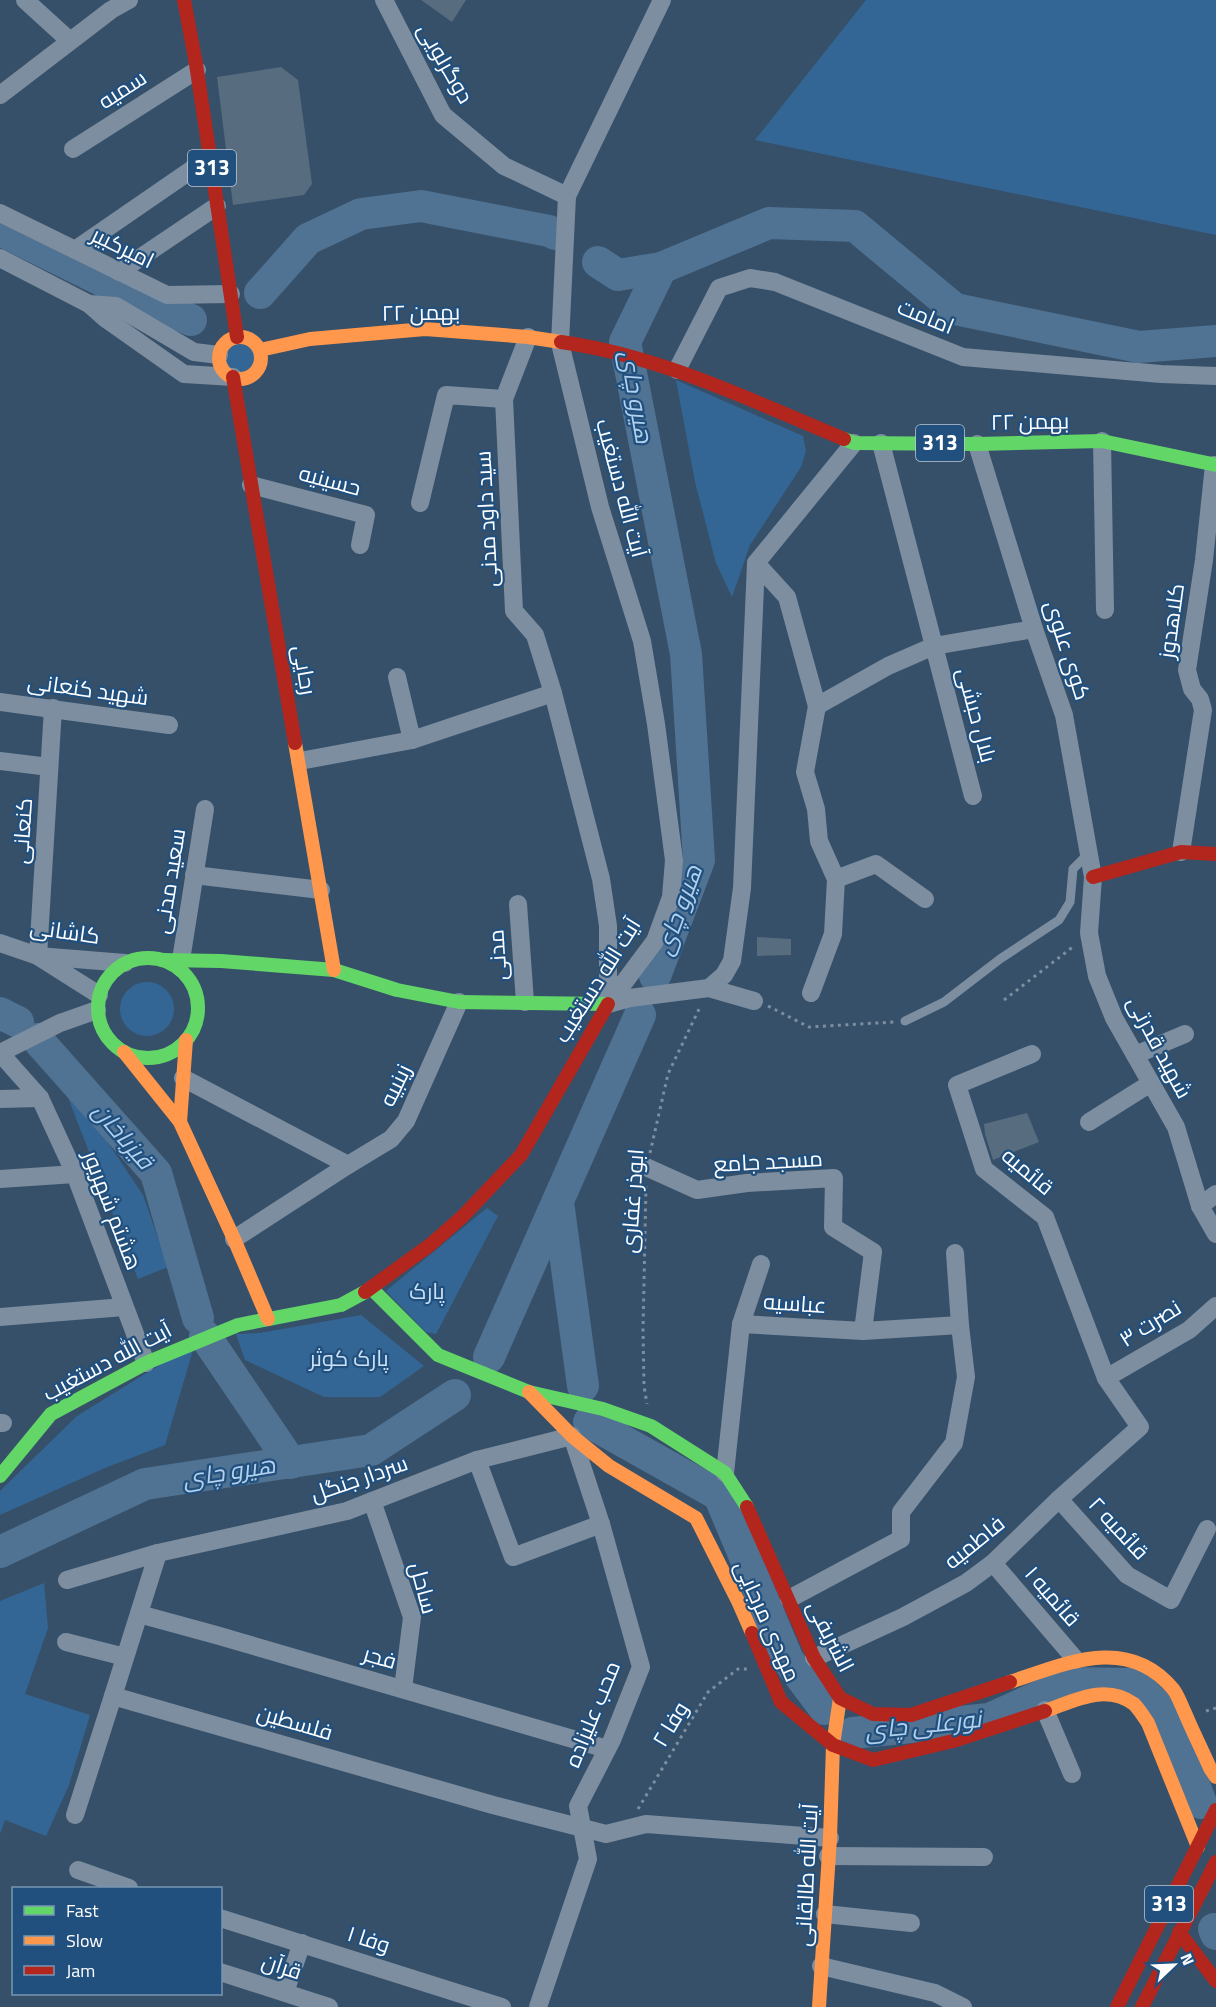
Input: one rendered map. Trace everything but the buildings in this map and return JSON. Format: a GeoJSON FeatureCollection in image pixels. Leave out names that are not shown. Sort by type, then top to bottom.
{"type":"FeatureCollection","features":[{"type":"Feature","properties":{"kind":"main road","name":"313"},"geometry":{"type":"LineString","coordinates":[[184,0],[197,70],[237,337]]}},
{"type":"Feature","properties":{"kind":"main road","name":"۲۲ بهمن"},"geometry":{"type":"LineString","coordinates":[[260,350],[310,339],[425,330],[528,337],[583,345],[676,370],[854,443],[977,444],[1102,441],[1215,465]]}},
{"type":"Feature","properties":{"kind":"main road"},"geometry":{"type":"LineString","coordinates":[[237,337],[251,339],[260,350],[261,357],[257,370],[246,378],[233,378],[222,369],[219,355],[226,342],[237,337]]}},
{"type":"Feature","properties":{"kind":"main road","name":"رجایی"},"geometry":{"type":"LineString","coordinates":[[233,378],[334,970]]}},
{"type":"Feature","properties":{"kind":"main road"},"geometry":{"type":"LineString","coordinates":[[1093,877],[1181,852],[1216,854]]}},
{"type":"Feature","properties":{"kind":"main road"},"geometry":{"type":"LineString","coordinates":[[268,1319],[180,1122],[124,1052],[111,1042],[102,1028],[98,1003],[105,982],[113,972],[124,963],[137,959],[181,960],[215,971],[334,970],[397,990],[459,1002],[608,1004]]}},
{"type":"Feature","properties":{"kind":"main road"},"geometry":{"type":"LineString","coordinates":[[124,1052],[140,1058],[157,1058],[173,1051],[186,1040],[194,1029],[197,1001],[193,987],[175,966],[162,960]]}},
{"type":"Feature","properties":{"kind":"main road"},"geometry":{"type":"LineString","coordinates":[[197,1001],[215,971]]}},
{"type":"Feature","properties":{"kind":"main road","name":"آیت الله دستغیب"},"geometry":{"type":"LineString","coordinates":[[0,1476],[51,1414],[146,1363],[238,1325],[341,1305],[371,1288],[430,1245],[462,1217],[521,1155],[608,1004]]}},
{"type":"Feature","properties":{"kind":"main road"},"geometry":{"type":"LineString","coordinates":[[180,1122],[186,1040]]}},
{"type":"Feature","properties":{"kind":"main road"},"geometry":{"type":"LineString","coordinates":[[371,1288],[438,1355],[529,1392]]}},
{"type":"Feature","properties":{"kind":"main road","name":"الشریفی"},"geometry":{"type":"LineString","coordinates":[[529,1392],[603,1409],[651,1426],[725,1473],[747,1507],[814,1658],[840,1698],[873,1714],[911,1715],[1076,1660],[1099,1656],[1125,1658],[1155,1671],[1174,1690],[1210,1768],[1216,1776]]}},
{"type":"Feature","properties":{"kind":"main road","name":"مهدی مرجایی"},"geometry":{"type":"LineString","coordinates":[[529,1392],[572,1437],[609,1466],[696,1518],[738,1601],[781,1702],[833,1745],[873,1760],[953,1741],[1078,1700],[1086,1695],[1113,1694],[1135,1705],[1148,1723],[1198,1847]]}},
{"type":"Feature","properties":{"kind":"main road","name":"آیت الله طالقانی"},"geometry":{"type":"LineString","coordinates":[[819,2007],[833,1745],[840,1698]]}},
{"type":"Feature","properties":{"kind":"main road","name":"313"},"geometry":{"type":"LineString","coordinates":[[1117,2007],[1216,1810]]}},
{"type":"Feature","properties":{"kind":"main road","name":"313"},"geometry":{"type":"LineString","coordinates":[[1142,2007],[1179,1932],[1216,1866]]}},
{"type":"Feature","properties":{"kind":"main road"},"geometry":{"type":"LineString","coordinates":[[1179,1932],[1216,1981]]}},
{"type":"Feature","properties":{"kind":"street"},"geometry":{"type":"LineString","coordinates":[[25,0],[70,41]]}},
{"type":"Feature","properties":{"kind":"street"},"geometry":{"type":"LineString","coordinates":[[0,95],[111,10],[129,0]]}},
{"type":"Feature","properties":{"kind":"street","name":"دوگرلویی"},"geometry":{"type":"LineString","coordinates":[[384,0],[443,115],[504,166],[567,196]]}},
{"type":"Feature","properties":{"kind":"street"},"geometry":{"type":"LineString","coordinates":[[567,196],[662,0]]}},
{"type":"Feature","properties":{"kind":"street","name":"سمیه"},"geometry":{"type":"LineString","coordinates":[[73,149],[197,70]]}},
{"type":"Feature","properties":{"kind":"street"},"geometry":{"type":"LineString","coordinates":[[75,250],[210,157]]}},
{"type":"Feature","properties":{"kind":"street","name":"آیت الله دستغیب"},"geometry":{"type":"LineString","coordinates":[[567,196],[560,343],[600,507],[642,641],[656,724],[674,860],[671,897],[655,941],[608,1004]]}},
{"type":"Feature","properties":{"kind":"street"},"geometry":{"type":"LineString","coordinates":[[119,272],[217,206]]}},
{"type":"Feature","properties":{"kind":"street","name":"امیرکبیر"},"geometry":{"type":"LineString","coordinates":[[0,213],[166,295],[231,294]]}},
{"type":"Feature","properties":{"kind":"street"},"geometry":{"type":"LineString","coordinates":[[0,258],[89,304],[106,319],[184,374],[233,378]]}},
{"type":"Feature","properties":{"kind":"street","name":"امامت"},"geometry":{"type":"LineString","coordinates":[[676,370],[719,288],[750,278],[775,282],[963,357],[1161,375],[1216,376]]}},
{"type":"Feature","properties":{"kind":"street"},"geometry":{"type":"LineString","coordinates":[[89,304],[116,306],[194,352],[219,355]]}},
{"type":"Feature","properties":{"kind":"street","name":"سید داود مدنی"},"geometry":{"type":"LineString","coordinates":[[528,337],[504,399],[514,611],[535,635],[553,693],[601,879],[608,926],[608,1004]]}},
{"type":"Feature","properties":{"kind":"street"},"geometry":{"type":"LineString","coordinates":[[420,503],[446,395],[504,399]]}},
{"type":"Feature","properties":{"kind":"street"},"geometry":{"type":"LineString","coordinates":[[1102,441],[1104,610]]}},
{"type":"Feature","properties":{"kind":"street"},"geometry":{"type":"LineString","coordinates":[[709,988],[724,975],[732,962],[742,888],[756,563],[854,443]]}},
{"type":"Feature","properties":{"kind":"street","name":"بلال حبشی"},"geometry":{"type":"LineString","coordinates":[[881,443],[973,796]]}},
{"type":"Feature","properties":{"kind":"street","name":"کوی علوی"},"geometry":{"type":"LineString","coordinates":[[977,444],[1034,629],[1064,715],[1093,877]]}},
{"type":"Feature","properties":{"kind":"street","name":"کلاهدوز"},"geometry":{"type":"LineString","coordinates":[[1181,852],[1203,710],[1200,699],[1192,689],[1187,670],[1204,560],[1215,465]]}},
{"type":"Feature","properties":{"kind":"street","name":"حسینیه"},"geometry":{"type":"LineString","coordinates":[[251,484],[366,515],[360,545]]}},
{"type":"Feature","properties":{"kind":"street"},"geometry":{"type":"LineString","coordinates":[[756,563],[787,597],[817,706],[805,772],[816,809],[819,841],[836,879],[833,934],[811,993]]}},
{"type":"Feature","properties":{"kind":"street"},"geometry":{"type":"LineString","coordinates":[[817,706],[888,666],[934,646],[1034,629]]}},
{"type":"Feature","properties":{"kind":"street"},"geometry":{"type":"LineString","coordinates":[[397,677],[412,740]]}},
{"type":"Feature","properties":{"kind":"street"},"geometry":{"type":"LineString","coordinates":[[300,761],[412,740],[553,693]]}},
{"type":"Feature","properties":{"kind":"street","name":"شهید کنعانی"},"geometry":{"type":"LineString","coordinates":[[0,702],[170,725]]}},
{"type":"Feature","properties":{"kind":"street","name":"کنعانی"},"geometry":{"type":"LineString","coordinates":[[38,956],[53,708]]}},
{"type":"Feature","properties":{"kind":"street"},"geometry":{"type":"LineString","coordinates":[[0,761],[50,767]]}},
{"type":"Feature","properties":{"kind":"street","name":"سعید مدنی"},"geometry":{"type":"LineString","coordinates":[[181,960],[205,809]]}},
{"type":"Feature","properties":{"kind":"street"},"geometry":{"type":"LineString","coordinates":[[836,879],[876,864],[925,899]]}},
{"type":"Feature","properties":{"kind":"street"},"geometry":{"type":"LineString","coordinates":[[194,875],[321,890]]}},
{"type":"Feature","properties":{"kind":"street","name":"شهید قدرتی"},"geometry":{"type":"LineString","coordinates":[[1093,877],[1089,933],[1097,976],[1114,1018],[1176,1127],[1200,1206],[1216,1234]]}},
{"type":"Feature","properties":{"kind":"street","name":"مدنی"},"geometry":{"type":"LineString","coordinates":[[518,904],[525,1002]]}},
{"type":"Feature","properties":{"kind":"street","name":"کاشانی"},"geometry":{"type":"LineString","coordinates":[[0,943],[38,956],[124,963]]}},
{"type":"Feature","properties":{"kind":"street"},"geometry":{"type":"LineString","coordinates":[[0,1053],[98,1003],[38,956]]}},
{"type":"Feature","properties":{"kind":"street"},"geometry":{"type":"LineString","coordinates":[[608,1004],[630,998],[709,988],[754,1001]]}},
{"type":"Feature","properties":{"kind":"street","name":"زینبیه"},"geometry":{"type":"LineString","coordinates":[[234,1239],[391,1139],[406,1121],[459,1002]]}},
{"type":"Feature","properties":{"kind":"street"},"geometry":{"type":"LineString","coordinates":[[1135,1055],[1185,1034]]}},
{"type":"Feature","properties":{"kind":"street","name":"هشتم شهریور"},"geometry":{"type":"LineString","coordinates":[[0,1053],[40,1098],[75,1174],[146,1363]]}},
{"type":"Feature","properties":{"kind":"street","name":"قائمیه"},"geometry":{"type":"LineString","coordinates":[[1032,1054],[957,1085],[984,1169],[1045,1217],[1106,1378],[1140,1427]]}},
{"type":"Feature","properties":{"kind":"street"},"geometry":{"type":"LineString","coordinates":[[183,1078],[348,1165]]}},
{"type":"Feature","properties":{"kind":"street"},"geometry":{"type":"LineString","coordinates":[[1089,1122],[1150,1083]]}},
{"type":"Feature","properties":{"kind":"street"},"geometry":{"type":"LineString","coordinates":[[0,1099],[40,1098]]}},
{"type":"Feature","properties":{"kind":"street","name":"مسجد جامع"},"geometry":{"type":"LineString","coordinates":[[646,1167],[697,1190],[747,1183],[834,1178],[833,1227],[873,1252],[863,1331]]}},
{"type":"Feature","properties":{"kind":"street"},"geometry":{"type":"LineString","coordinates":[[0,1179],[75,1174]]}},
{"type":"Feature","properties":{"kind":"street"},"geometry":{"type":"LineString","coordinates":[[1200,1206],[1216,1194]]}},
{"type":"Feature","properties":{"kind":"street"},"geometry":{"type":"LineString","coordinates":[[789,1599],[902,1539],[901,1512],[954,1443],[966,1377],[955,1253]]}},
{"type":"Feature","properties":{"kind":"street"},"geometry":{"type":"LineString","coordinates":[[741,1324],[761,1264]]}},
{"type":"Feature","properties":{"kind":"street","name":"نصرت ۳"},"geometry":{"type":"LineString","coordinates":[[1106,1378],[1189,1330],[1216,1306]]}},
{"type":"Feature","properties":{"kind":"street"},"geometry":{"type":"LineString","coordinates":[[0,1317],[124,1307]]}},
{"type":"Feature","properties":{"kind":"street","name":"عباسیه"},"geometry":{"type":"LineString","coordinates":[[725,1473],[741,1324],[863,1331],[960,1325]]}},
{"type":"Feature","properties":{"kind":"street","name":"فاطمیه"},"geometry":{"type":"LineString","coordinates":[[814,1658],[903,1617],[966,1583],[993,1563],[1059,1499],[1140,1427]]}},
{"type":"Feature","properties":{"kind":"street","name":"سردار جنگل"},"geometry":{"type":"LineString","coordinates":[[68,1580],[158,1553],[347,1511],[477,1460],[572,1437]]}},
{"type":"Feature","properties":{"kind":"street","name":"محب علیزاده"},"geometry":{"type":"LineString","coordinates":[[538,2007],[588,1859],[578,1806],[607,1749],[641,1667],[601,1524],[572,1437]]}},
{"type":"Feature","properties":{"kind":"street"},"geometry":{"type":"LineString","coordinates":[[477,1460],[513,1557],[601,1524]]}},
{"type":"Feature","properties":{"kind":"street","name":"قائمیه ۲"},"geometry":{"type":"LineString","coordinates":[[1059,1499],[1127,1575],[1171,1600],[1207,1529]]}},
{"type":"Feature","properties":{"kind":"street","name":"ساحل"},"geometry":{"type":"LineString","coordinates":[[372,1501],[412,1617],[402,1689]]}},
{"type":"Feature","properties":{"kind":"street"},"geometry":{"type":"LineString","coordinates":[[75,1815],[158,1553]]}},
{"type":"Feature","properties":{"kind":"street","name":"قائمیه ۱"},"geometry":{"type":"LineString","coordinates":[[993,1563],[1076,1660]]}},
{"type":"Feature","properties":{"kind":"street","name":"فجر"},"geometry":{"type":"LineString","coordinates":[[139,1614],[607,1749]]}},
{"type":"Feature","properties":{"kind":"street"},"geometry":{"type":"LineString","coordinates":[[66,1642],[125,1656]]}},
{"type":"Feature","properties":{"kind":"street","name":"فلسطین"},"geometry":{"type":"LineString","coordinates":[[114,1696],[493,1805],[606,1834],[625,1829]]}},
{"type":"Feature","properties":{"kind":"street"},"geometry":{"type":"LineString","coordinates":[[1045,1710],[1072,1774]]}},
{"type":"Feature","properties":{"kind":"street"},"geometry":{"type":"LineString","coordinates":[[625,1829],[646,1824],[829,1847],[984,1857]]}},
{"type":"Feature","properties":{"kind":"street"},"geometry":{"type":"LineString","coordinates":[[78,1870],[126,1887]]}},
{"type":"Feature","properties":{"kind":"street"},"geometry":{"type":"LineString","coordinates":[[825,1914],[911,1923]]}},
{"type":"Feature","properties":{"kind":"street","name":"وفا ۱"},"geometry":{"type":"LineString","coordinates":[[222,1919],[502,2007]]}},
{"type":"Feature","properties":{"kind":"street"},"geometry":{"type":"LineString","coordinates":[[285,1992],[302,1943]]}},
{"type":"Feature","properties":{"kind":"street"},"geometry":{"type":"LineString","coordinates":[[821,1966],[935,1993],[963,2007]]}},
{"type":"Feature","properties":{"kind":"street","name":"قرآن"},"geometry":{"type":"LineString","coordinates":[[222,1973],[329,2007]]}},
{"type":"Feature","properties":{"kind":"lane"},"geometry":{"type":"LineString","coordinates":[[905,1021],[944,1002],[1000,958],[1059,920],[1070,902],[1072,869],[1090,852]]}},
{"type":"Feature","properties":{"kind":"path"},"geometry":{"type":"LineString","coordinates":[[1004,1000],[1089,933]]}},
{"type":"Feature","properties":{"kind":"path","name":"ابوذر غفاری"},"geometry":{"type":"LineString","coordinates":[[651,1426],[644,1386],[646,1167],[668,1074],[709,988]]}},
{"type":"Feature","properties":{"kind":"path"},"geometry":{"type":"LineString","coordinates":[[754,1001],[771,1007],[809,1027],[905,1021]]}},
{"type":"Feature","properties":{"kind":"path","name":"وفا ۲"},"geometry":{"type":"LineString","coordinates":[[625,1829],[708,1692],[738,1669],[766,1668]]}},
{"type":"Feature","properties":{"kind":"green space"},"geometry":{"type":"Polygon","coordinates":[[[866,0],[1216,0],[1216,235],[755,140],[866,0]]]}},
{"type":"Feature","properties":{"kind":"green space"},"geometry":{"type":"Polygon","coordinates":[[[240,341],[252,346],[257,358],[252,370],[240,375],[228,370],[223,358],[228,346],[240,341]]]}},
{"type":"Feature","properties":{"kind":"green space"},"geometry":{"type":"Polygon","coordinates":[[[676,380],[803,436],[806,451],[801,467],[750,545],[732,597],[716,563],[695,482],[676,380]]]}},
{"type":"Feature","properties":{"kind":"green space"},"geometry":{"type":"Polygon","coordinates":[[[142,982],[152,982],[162,986],[170,994],[174,1009],[170,1024],[162,1032],[152,1036],[142,1036],[132,1032],[124,1024],[120,1014],[120,1004],[124,994],[132,986],[142,982]]]}},
{"type":"Feature","properties":{"kind":"green space"},"geometry":{"type":"Polygon","coordinates":[[[78,1098],[143,1195],[168,1267],[138,1279],[69,1100],[78,1098]]]}},
{"type":"Feature","properties":{"kind":"green space","name":"پارک"},"geometry":{"type":"Polygon","coordinates":[[[487,1208],[498,1216],[436,1334],[426,1332],[386,1291],[487,1208]]]}},
{"type":"Feature","properties":{"kind":"green space","name":"پارک کوثر"},"geometry":{"type":"Polygon","coordinates":[[[361,1315],[424,1366],[380,1397],[324,1397],[245,1360],[236,1334],[260,1333],[361,1315]]]}},
{"type":"Feature","properties":{"kind":"green space"},"geometry":{"type":"Polygon","coordinates":[[[195,1343],[165,1445],[105,1468],[0,1515],[0,1491],[77,1416],[195,1343]]]}},
{"type":"Feature","properties":{"kind":"green space"},"geometry":{"type":"Polygon","coordinates":[[[44,1583],[48,1628],[25,1694],[90,1715],[69,1785],[46,1836],[5,1820],[0,1834],[0,1601],[44,1583]]]}},
{"type":"Feature","properties":{"kind":"waterway"},"geometry":{"type":"LineString","coordinates":[[260,293],[308,239],[361,214],[421,206],[555,234]]}},
{"type":"Feature","properties":{"kind":"waterway","name":"هیرو چای"},"geometry":{"type":"LineString","coordinates":[[598,262],[618,275],[661,268],[769,223],[855,226],[955,309],[1139,347],[1216,341]]}},
{"type":"Feature","properties":{"kind":"waterway"},"geometry":{"type":"LineString","coordinates":[[0,230],[105,282],[191,320]]}},
{"type":"Feature","properties":{"kind":"waterway","name":"هیرو چای"},"geometry":{"type":"LineString","coordinates":[[655,976],[699,860],[686,654],[625,342],[661,268]]}},
{"type":"Feature","properties":{"kind":"waterway","name":"قیزباخان"},"geometry":{"type":"LineString","coordinates":[[0,1013],[18,1022]]}},
{"type":"Feature","properties":{"kind":"waterway","name":"هیرو چای"},"geometry":{"type":"LineString","coordinates":[[489,1357],[640,1015]]}},
{"type":"Feature","properties":{"kind":"waterway","name":"قیزباخان"},"geometry":{"type":"LineString","coordinates":[[37,1039],[156,1173],[198,1318]]}},
{"type":"Feature","properties":{"kind":"waterway"},"geometry":{"type":"LineString","coordinates":[[558,1202],[583,1386]]}},
{"type":"Feature","properties":{"kind":"waterway"},"geometry":{"type":"LineString","coordinates":[[205,1336],[291,1463]]}},
{"type":"Feature","properties":{"kind":"waterway","name":"هیرو چای"},"geometry":{"type":"LineString","coordinates":[[0,1552],[145,1484],[371,1450],[455,1395]]}},
{"type":"Feature","properties":{"kind":"waterway"},"geometry":{"type":"LineString","coordinates":[[589,1422],[719,1495],[788,1660],[825,1709]]}},
{"type":"Feature","properties":{"kind":"waterway","name":"نورعلی چای"},"geometry":{"type":"LineString","coordinates":[[853,1733],[989,1719],[1069,1683],[1135,1684],[1169,1717],[1201,1803]]}},
{"type":"Feature","properties":{"kind":"waterway"},"geometry":{"type":"LineString","coordinates":[[1214,1929],[1216,1934]]}},
{"type":"Feature","properties":{"kind":"traffic: fast"},"geometry":{"type":"LineString","coordinates":[[844,439],[854,443],[977,444],[1102,441],[1216,465]]}},
{"type":"Feature","properties":{"kind":"traffic: fast"},"geometry":{"type":"LineString","coordinates":[[148,958],[167,962],[183,973],[194,989],[198,1008],[194,1027],[183,1043],[167,1054],[148,1058],[129,1054],[113,1043],[102,1027],[98,1008],[102,989],[113,973],[129,962],[148,958]]}},
{"type":"Feature","properties":{"kind":"traffic: fast"},"geometry":{"type":"LineString","coordinates":[[162,960],[221,961],[334,970],[397,990],[459,1002],[608,1004]]}},
{"type":"Feature","properties":{"kind":"traffic: fast"},"geometry":{"type":"LineString","coordinates":[[371,1288],[438,1355],[529,1392],[603,1409],[651,1426],[725,1473],[747,1507]]}},
{"type":"Feature","properties":{"kind":"traffic: fast"},"geometry":{"type":"LineString","coordinates":[[0,1476],[51,1414],[146,1363],[238,1325],[341,1305],[365,1292]]}},
{"type":"Feature","properties":{"kind":"traffic: slow"},"geometry":{"type":"LineString","coordinates":[[260,350],[310,339],[425,329],[528,337],[561,342]]}},
{"type":"Feature","properties":{"kind":"traffic: slow"},"geometry":{"type":"LineString","coordinates":[[240,337],[255,343],[261,358],[255,373],[240,379],[225,373],[219,358],[225,343],[240,337]]}},
{"type":"Feature","properties":{"kind":"traffic: slow"},"geometry":{"type":"LineString","coordinates":[[295,743],[334,970]]}},
{"type":"Feature","properties":{"kind":"traffic: slow"},"geometry":{"type":"LineString","coordinates":[[180,1122],[186,1040]]}},
{"type":"Feature","properties":{"kind":"traffic: slow"},"geometry":{"type":"LineString","coordinates":[[124,1052],[180,1122],[268,1319]]}},
{"type":"Feature","properties":{"kind":"traffic: slow"},"geometry":{"type":"LineString","coordinates":[[529,1392],[572,1436],[609,1466],[696,1518],[752,1633]]}},
{"type":"Feature","properties":{"kind":"traffic: slow"},"geometry":{"type":"LineString","coordinates":[[1010,1682],[1052,1668],[1095,1658],[1116,1658],[1136,1662],[1155,1672],[1175,1691],[1216,1777]]}},
{"type":"Feature","properties":{"kind":"traffic: slow"},"geometry":{"type":"LineString","coordinates":[[1045,1711],[1078,1699],[1101,1694],[1123,1698],[1134,1704],[1148,1723],[1198,1847]]}},
{"type":"Feature","properties":{"kind":"traffic: slow"},"geometry":{"type":"LineString","coordinates":[[819,2007],[830,1838],[833,1745],[840,1698]]}},
{"type":"Feature","properties":{"kind":"traffic: jam"},"geometry":{"type":"LineString","coordinates":[[184,0],[196,64],[237,337]]}},
{"type":"Feature","properties":{"kind":"traffic: jam"},"geometry":{"type":"LineString","coordinates":[[561,342],[598,349],[670,369],[740,395],[844,439]]}},
{"type":"Feature","properties":{"kind":"traffic: jam"},"geometry":{"type":"LineString","coordinates":[[233,377],[295,743]]}},
{"type":"Feature","properties":{"kind":"traffic: jam"},"geometry":{"type":"LineString","coordinates":[[1093,877],[1181,852],[1216,854]]}},
{"type":"Feature","properties":{"kind":"traffic: jam"},"geometry":{"type":"LineString","coordinates":[[365,1292],[430,1245],[462,1217],[521,1155],[608,1004]]}},
{"type":"Feature","properties":{"kind":"traffic: jam"},"geometry":{"type":"LineString","coordinates":[[747,1507],[814,1658],[840,1698],[873,1714],[911,1715],[1010,1682]]}},
{"type":"Feature","properties":{"kind":"traffic: jam"},"geometry":{"type":"LineString","coordinates":[[752,1633],[781,1702],[833,1745],[873,1760],[953,1741],[1045,1711]]}},
{"type":"Feature","properties":{"kind":"traffic: jam"},"geometry":{"type":"LineString","coordinates":[[1117,2007],[1216,1810]]}},
{"type":"Feature","properties":{"kind":"traffic: jam"},"geometry":{"type":"LineString","coordinates":[[1142,2007],[1216,1862]]}},
{"type":"Feature","properties":{"kind":"traffic: jam"},"geometry":{"type":"LineString","coordinates":[[1179,1932],[1216,1981]]}}]}
